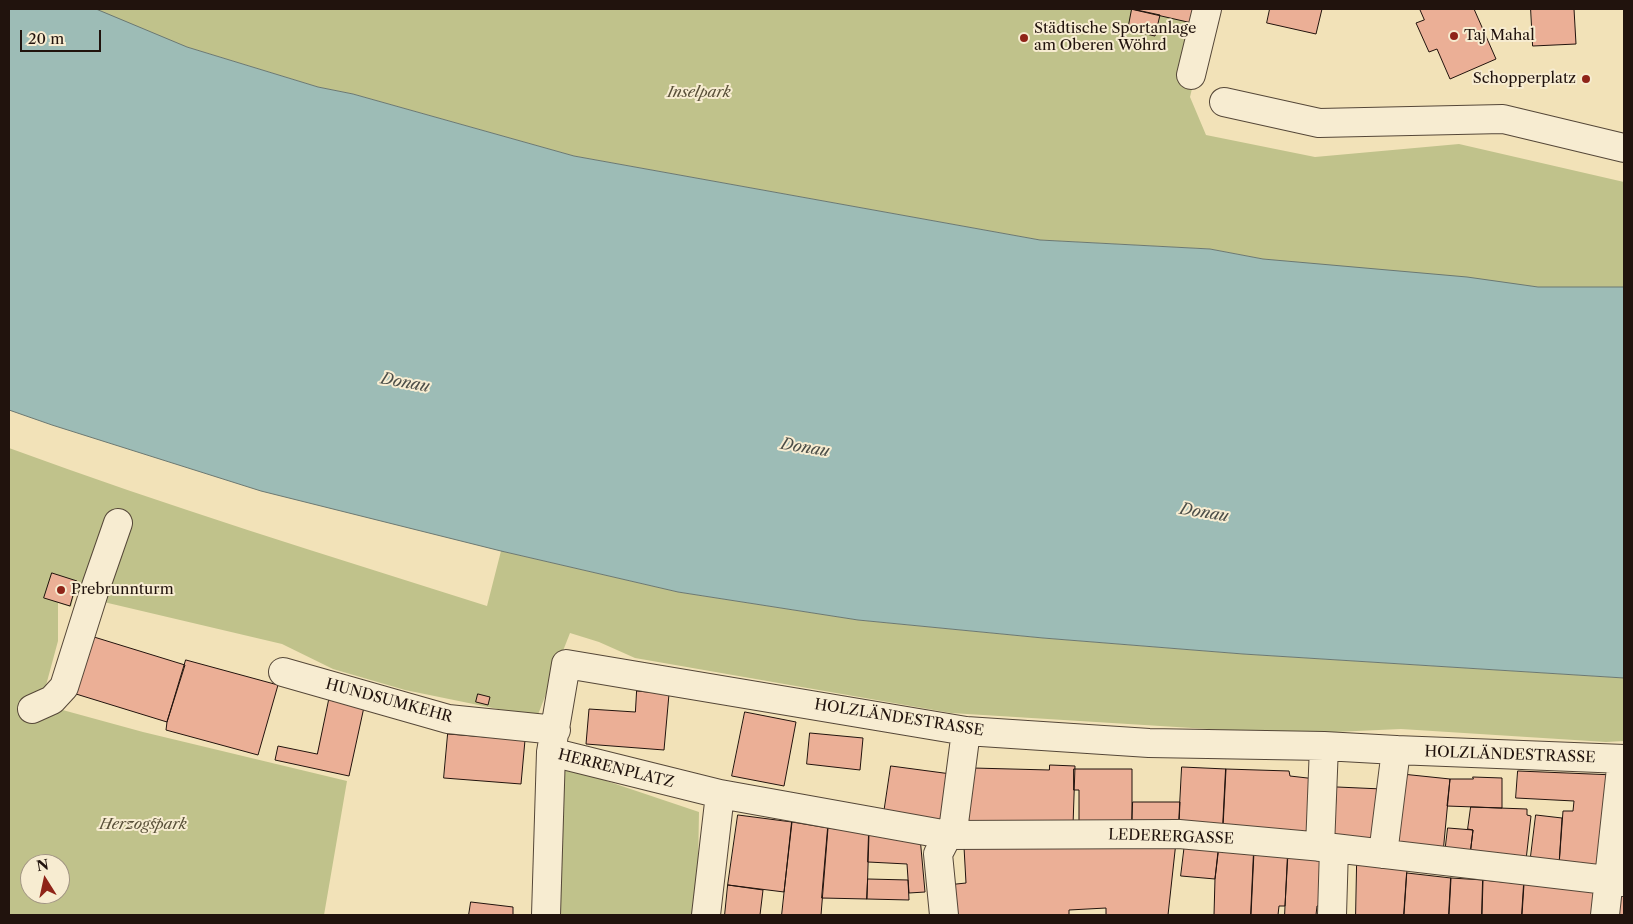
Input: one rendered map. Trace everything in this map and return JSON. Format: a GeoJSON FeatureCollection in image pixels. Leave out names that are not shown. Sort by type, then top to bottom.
{"type":"FeatureCollection","features":[{"type":"Feature","properties":{"kind":"street"},"geometry":{"type":"LineString","coordinates":[[1191,75],[1207,9]]}},
{"type":"Feature","properties":{"kind":"street"},"geometry":{"type":"LineString","coordinates":[[1224,102],[1319,123],[1503,119],[1624,148]]}},
{"type":"Feature","properties":{"kind":"street"},"geometry":{"type":"LineString","coordinates":[[32,709],[52,700],[64,688],[118,523]]}},
{"type":"Feature","properties":{"kind":"street","name":"HOLZLÄNDESTRASSE"},"geometry":{"type":"LineString","coordinates":[[553,741],[566,664],[966,731],[1149,743],[1324,746],[1623,759]]}},
{"type":"Feature","properties":{"kind":"street","name":"HUNDSUMKEHR"},"geometry":{"type":"LineString","coordinates":[[283,672],[448,719],[553,741]]}},
{"type":"Feature","properties":{"kind":"street"},"geometry":{"type":"LineString","coordinates":[[944,915],[938,854],[954,823],[966,731]]}},
{"type":"Feature","properties":{"kind":"street","name":"HERRENPLATZ"},"geometry":{"type":"LineString","coordinates":[[546,915],[553,741],[720,794]]}},
{"type":"Feature","properties":{"kind":"street"},"geometry":{"type":"LineString","coordinates":[[1324,746],[1327,847],[1332,915]]}},
{"type":"Feature","properties":{"kind":"street"},"geometry":{"type":"LineString","coordinates":[[1383,854],[1396,750]]}},
{"type":"Feature","properties":{"kind":"street"},"geometry":{"type":"LineString","coordinates":[[1605,915],[1616,881],[1623,759]]}},
{"type":"Feature","properties":{"kind":"street"},"geometry":{"type":"LineString","coordinates":[[706,915],[720,794]]}},
{"type":"Feature","properties":{"kind":"street","name":"LEDERERGASSE"},"geometry":{"type":"LineString","coordinates":[[720,794],[948,835],[1179,834],[1327,847],[1616,881]]}},
{"type":"Feature","properties":{"kind":"green space","name":"Inselpark"},"geometry":{"type":"Polygon","coordinates":[[[82,9],[1211,9],[1190,97],[1206,135],[1315,157],[1459,144],[1624,182],[1624,287],[1538,287],[1263,259],[1210,249],[1040,240],[574,156],[353,94],[318,87],[187,47],[82,9]]]}},
{"type":"Feature","properties":{"kind":"green space","name":"Herzogspark"},"geometry":{"type":"Polygon","coordinates":[[[9,448],[187,510],[487,606],[501,551],[678,592],[858,620],[1043,638],[1243,654],[1624,678],[1624,741],[1606,742],[1401,729],[1289,734],[951,713],[635,658],[599,642],[570,633],[537,717],[405,690],[333,669],[282,644],[74,595],[71,607],[58,603],[58,641],[45,689],[59,709],[143,732],[347,781],[324,915],[9,915],[9,448]]]}},
{"type":"Feature","properties":{"kind":"green space"},"geometry":{"type":"Polygon","coordinates":[[[562,766],[699,812],[698,867],[694,915],[557,915],[562,766]]]}},
{"type":"Feature","properties":{"kind":"water","name":"Donau"},"geometry":{"type":"Polygon","coordinates":[[[9,9],[96,9],[187,47],[318,87],[353,94],[574,156],[1040,240],[1210,249],[1263,259],[1467,277],[1538,287],[1624,287],[1624,678],[1243,654],[1043,638],[858,620],[678,592],[501,551],[261,491],[9,410],[9,9]]]}},
{"type":"Feature","properties":{"kind":"building"},"geometry":{"type":"Polygon","coordinates":[[[1131,9],[1201,9],[1198,24],[1131,9]]]}},
{"type":"Feature","properties":{"kind":"building"},"geometry":{"type":"Polygon","coordinates":[[[1132,9],[1160,15],[1155,36],[1128,30],[1132,9]]]}},
{"type":"Feature","properties":{"kind":"building"},"geometry":{"type":"Polygon","coordinates":[[[1270,9],[1322,9],[1316,34],[1267,23],[1270,9]]]}},
{"type":"Feature","properties":{"kind":"building","name":"Taj Mahal"},"geometry":{"type":"Polygon","coordinates":[[[1420,9],[1474,9],[1496,59],[1450,79],[1437,49],[1429,52],[1416,23],[1424,20],[1420,9]]]}},
{"type":"Feature","properties":{"kind":"building"},"geometry":{"type":"Polygon","coordinates":[[[1531,9],[1574,9],[1576,44],[1533,46],[1531,9]]]}},
{"type":"Feature","properties":{"kind":"building","name":"Prebrunnturm"},"geometry":{"type":"Polygon","coordinates":[[[52,573],[77,581],[70,606],[44,598],[52,573]]]}},
{"type":"Feature","properties":{"kind":"building"},"geometry":{"type":"Polygon","coordinates":[[[94,637],[185,665],[167,722],[76,694],[94,637]]]}},
{"type":"Feature","properties":{"kind":"building"},"geometry":{"type":"Polygon","coordinates":[[[186,660],[278,685],[258,755],[166,730],[186,660]]]}},
{"type":"Feature","properties":{"kind":"building"},"geometry":{"type":"Polygon","coordinates":[[[637,691],[669,694],[664,750],[586,744],[589,709],[635,712],[637,691]]]}},
{"type":"Feature","properties":{"kind":"building"},"geometry":{"type":"Polygon","coordinates":[[[478,694],[490,697],[488,705],[476,702],[478,694]]]}},
{"type":"Feature","properties":{"kind":"building"},"geometry":{"type":"Polygon","coordinates":[[[329,700],[364,707],[349,776],[275,760],[278,746],[317,754],[329,700]]]}},
{"type":"Feature","properties":{"kind":"building"},"geometry":{"type":"Polygon","coordinates":[[[745,712],[796,722],[784,786],[732,776],[745,712]]]}},
{"type":"Feature","properties":{"kind":"building"},"geometry":{"type":"Polygon","coordinates":[[[810,733],[863,738],[860,770],[807,764],[810,733]]]}},
{"type":"Feature","properties":{"kind":"building"},"geometry":{"type":"Polygon","coordinates":[[[448,734],[525,740],[521,784],[444,778],[448,734]]]}},
{"type":"Feature","properties":{"kind":"building"},"geometry":{"type":"Polygon","coordinates":[[[1050,765],[1075,766],[1073,826],[965,824],[973,768],[1049,770],[1050,765]]]}},
{"type":"Feature","properties":{"kind":"building"},"geometry":{"type":"Polygon","coordinates":[[[891,766],[951,774],[945,822],[884,813],[891,766]]]}},
{"type":"Feature","properties":{"kind":"building"},"geometry":{"type":"Polygon","coordinates":[[[1182,767],[1226,769],[1223,827],[1179,824],[1182,767]]]}},
{"type":"Feature","properties":{"kind":"building"},"geometry":{"type":"Polygon","coordinates":[[[1074,769],[1132,769],[1132,825],[1079,826],[1079,790],[1074,790],[1074,769]]]}},
{"type":"Feature","properties":{"kind":"building"},"geometry":{"type":"Polygon","coordinates":[[[1226,769],[1289,771],[1290,776],[1316,779],[1313,833],[1223,827],[1226,769]]]}},
{"type":"Feature","properties":{"kind":"building"},"geometry":{"type":"Polygon","coordinates":[[[1518,771],[1615,775],[1604,869],[1559,865],[1563,811],[1573,811],[1574,801],[1516,798],[1518,771]]]}},
{"type":"Feature","properties":{"kind":"building"},"geometry":{"type":"Polygon","coordinates":[[[1402,774],[1450,779],[1443,853],[1395,848],[1402,774]]]}},
{"type":"Feature","properties":{"kind":"building"},"geometry":{"type":"Polygon","coordinates":[[[1473,777],[1502,778],[1502,808],[1447,806],[1450,779],[1473,779],[1473,777]]]}},
{"type":"Feature","properties":{"kind":"building"},"geometry":{"type":"Polygon","coordinates":[[[1337,787],[1382,789],[1378,840],[1334,837],[1337,787]]]}},
{"type":"Feature","properties":{"kind":"building"},"geometry":{"type":"Polygon","coordinates":[[[1133,802],[1180,802],[1179,824],[1132,825],[1133,802]]]}},
{"type":"Feature","properties":{"kind":"building"},"geometry":{"type":"Polygon","coordinates":[[[1471,807],[1527,809],[1527,815],[1531,816],[1526,860],[1470,855],[1473,830],[1468,829],[1471,807]]]}},
{"type":"Feature","properties":{"kind":"building"},"geometry":{"type":"Polygon","coordinates":[[[738,815],[792,822],[784,892],[728,885],[738,815]]]}},
{"type":"Feature","properties":{"kind":"building"},"geometry":{"type":"Polygon","coordinates":[[[1536,815],[1562,818],[1559,865],[1530,864],[1536,815]]]}},
{"type":"Feature","properties":{"kind":"building"},"geometry":{"type":"Polygon","coordinates":[[[792,822],[828,828],[821,915],[782,915],[792,822]]]}},
{"type":"Feature","properties":{"kind":"building"},"geometry":{"type":"Polygon","coordinates":[[[828,828],[869,833],[867,899],[822,898],[828,828]]]}},
{"type":"Feature","properties":{"kind":"building"},"geometry":{"type":"Polygon","coordinates":[[[1448,828],[1473,830],[1470,855],[1445,853],[1448,828]]]}},
{"type":"Feature","properties":{"kind":"building"},"geometry":{"type":"Polygon","coordinates":[[[869,833],[920,837],[925,892],[909,893],[907,864],[868,862],[869,833]]]}},
{"type":"Feature","properties":{"kind":"building"},"geometry":{"type":"Polygon","coordinates":[[[1176,842],[1168,915],[1106,915],[1106,908],[1069,910],[1069,915],[953,915],[947,885],[966,883],[964,847],[1176,842]]]}},
{"type":"Feature","properties":{"kind":"building"},"geometry":{"type":"Polygon","coordinates":[[[1185,843],[1219,846],[1215,879],[1181,876],[1185,843]]]}},
{"type":"Feature","properties":{"kind":"building"},"geometry":{"type":"Polygon","coordinates":[[[1219,846],[1254,851],[1251,915],[1214,915],[1215,879],[1219,846]]]}},
{"type":"Feature","properties":{"kind":"building"},"geometry":{"type":"Polygon","coordinates":[[[1254,851],[1288,853],[1285,906],[1279,906],[1278,915],[1251,915],[1254,851]]]}},
{"type":"Feature","properties":{"kind":"building"},"geometry":{"type":"Polygon","coordinates":[[[1288,853],[1323,856],[1320,906],[1317,906],[1316,915],[1285,915],[1288,853]]]}},
{"type":"Feature","properties":{"kind":"building"},"geometry":{"type":"Polygon","coordinates":[[[1357,863],[1407,869],[1404,915],[1356,915],[1357,863]]]}},
{"type":"Feature","properties":{"kind":"building"},"geometry":{"type":"Polygon","coordinates":[[[1407,873],[1451,878],[1449,915],[1404,915],[1407,873]]]}},
{"type":"Feature","properties":{"kind":"building"},"geometry":{"type":"Polygon","coordinates":[[[1451,878],[1483,880],[1482,915],[1449,915],[1451,878]]]}},
{"type":"Feature","properties":{"kind":"building"},"geometry":{"type":"Polygon","coordinates":[[[868,879],[908,880],[909,900],[867,899],[868,879]]]}},
{"type":"Feature","properties":{"kind":"building"},"geometry":{"type":"Polygon","coordinates":[[[1483,880],[1524,884],[1522,915],[1482,915],[1483,880]]]}},
{"type":"Feature","properties":{"kind":"building"},"geometry":{"type":"Polygon","coordinates":[[[1524,884],[1598,889],[1597,915],[1522,915],[1524,884]]]}},
{"type":"Feature","properties":{"kind":"building"},"geometry":{"type":"Polygon","coordinates":[[[728,885],[763,890],[760,915],[725,915],[728,885]]]}},
{"type":"Feature","properties":{"kind":"building"},"geometry":{"type":"Polygon","coordinates":[[[1614,894],[1624,895],[1624,915],[1612,915],[1614,894]]]}},
{"type":"Feature","properties":{"kind":"building"},"geometry":{"type":"Polygon","coordinates":[[[471,902],[513,907],[513,915],[469,915],[471,902]]]}},
{"type":"Feature","properties":{"kind":"place","name":"Taj Mahal"},"geometry":{"type":"Point","coordinates":[1454,36]}},
{"type":"Feature","properties":{"kind":"place","name":"Städtische Sportanlage am Oberen Wöhrd"},"geometry":{"type":"Point","coordinates":[1024,38]}},
{"type":"Feature","properties":{"kind":"place","name":"Schopperplatz"},"geometry":{"type":"Point","coordinates":[1586,79]}},
{"type":"Feature","properties":{"kind":"place","name":"Prebrunnturm"},"geometry":{"type":"Point","coordinates":[61,590]}}]}
